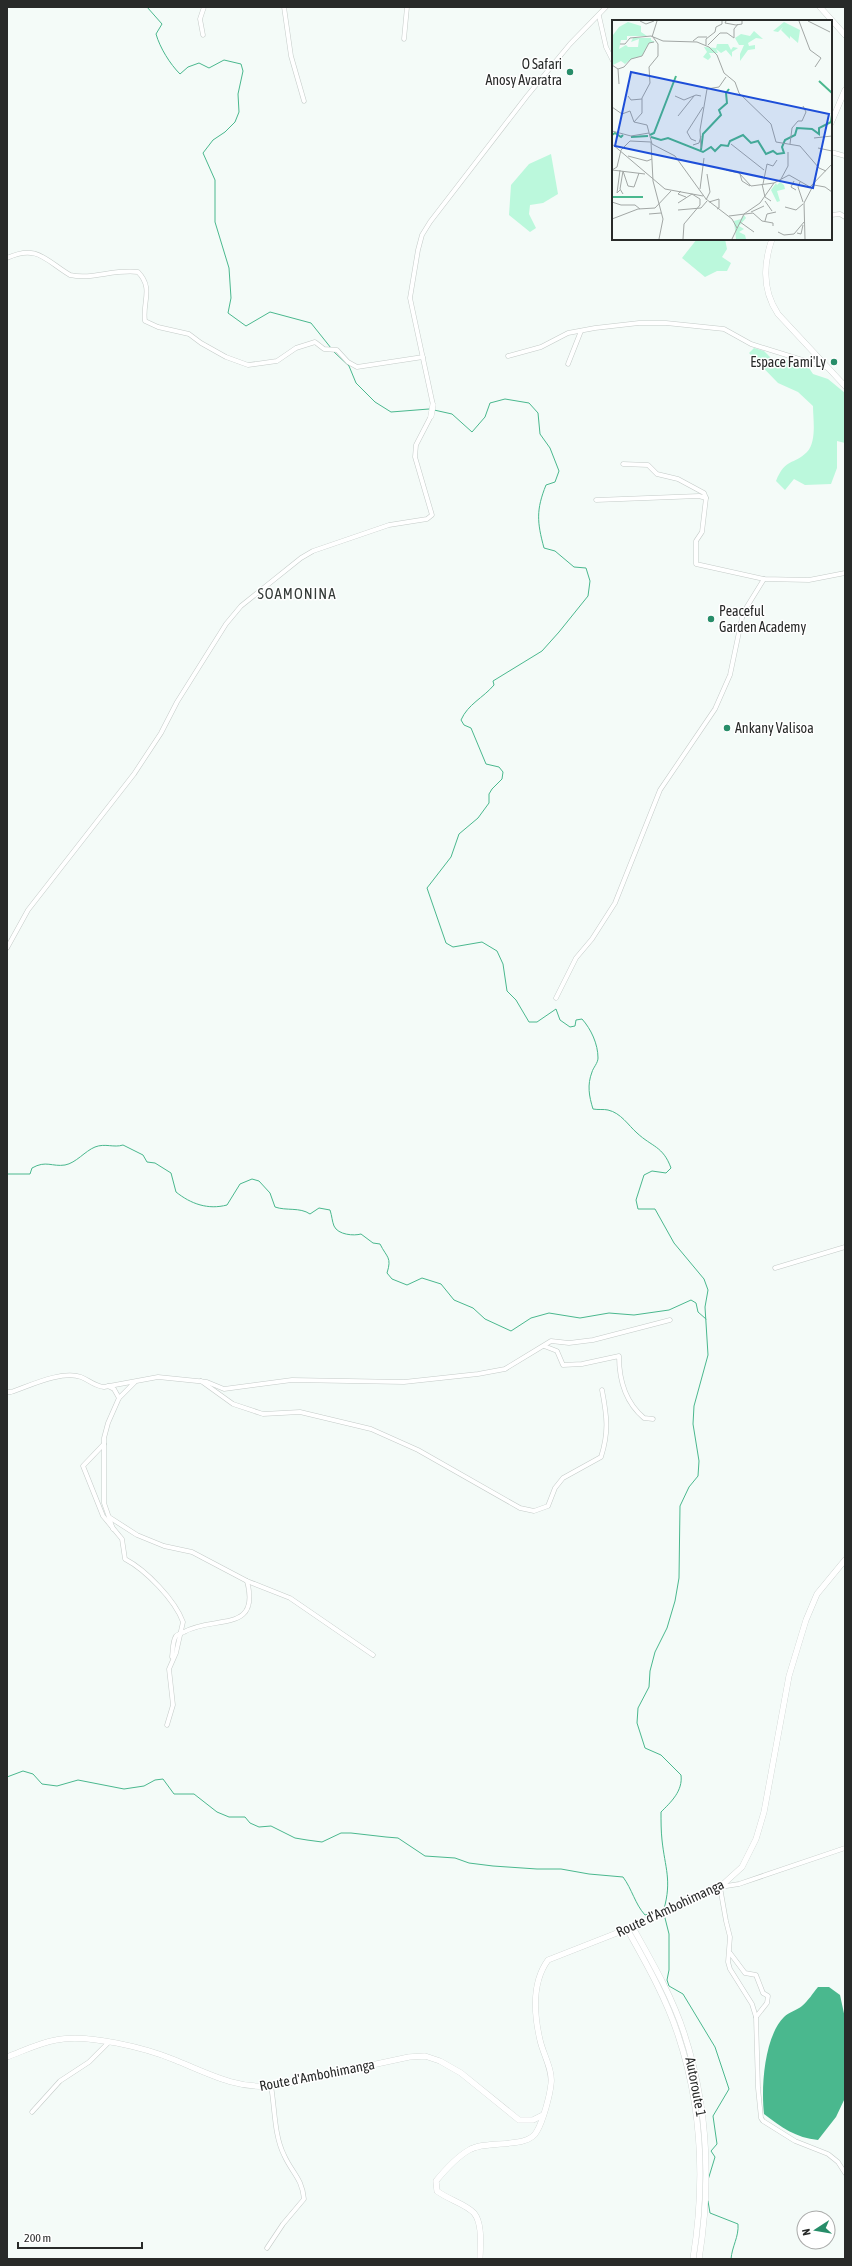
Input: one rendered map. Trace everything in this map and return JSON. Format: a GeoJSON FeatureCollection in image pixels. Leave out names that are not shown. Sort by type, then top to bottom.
{"type":"FeatureCollection","features":[{"type":"Feature","properties":{"kind":"street"},"geometry":{"type":"LineString","coordinates":[[203,35],[200,19],[204,7]]}},
{"type":"Feature","properties":{"kind":"street"},"geometry":{"type":"LineString","coordinates":[[284,7],[291,56],[304,101]]}},
{"type":"Feature","properties":{"kind":"street"},"geometry":{"type":"LineString","coordinates":[[404,39],[407,7]]}},
{"type":"Feature","properties":{"kind":"street"},"geometry":{"type":"LineString","coordinates":[[7,948],[28,910],[134,774],[161,733],[177,702],[226,624],[241,606],[301,558],[313,551],[389,525],[427,519],[432,515],[415,457],[416,446],[431,416],[433,406],[410,298],[415,261],[422,235],[430,222],[527,96],[570,44],[599,16],[606,7]]}},
{"type":"Feature","properties":{"kind":"street"},"geometry":{"type":"LineString","coordinates":[[820,7],[832,20]]}},
{"type":"Feature","properties":{"kind":"street"},"geometry":{"type":"LineString","coordinates":[[599,16],[606,47],[612,59]]}},
{"type":"Feature","properties":{"kind":"street"},"geometry":{"type":"LineString","coordinates":[[832,20],[845,35]]}},
{"type":"Feature","properties":{"kind":"street"},"geometry":{"type":"LineString","coordinates":[[832,121],[845,90]]}},
{"type":"Feature","properties":{"kind":"street"},"geometry":{"type":"LineString","coordinates":[[832,152],[845,156]]}},
{"type":"Feature","properties":{"kind":"street"},"geometry":{"type":"LineString","coordinates":[[832,215],[840,214],[845,217]]}},
{"type":"Feature","properties":{"kind":"street"},"geometry":{"type":"LineString","coordinates":[[772,240],[767,257],[765,278],[770,301],[778,314],[845,386]]}},
{"type":"Feature","properties":{"kind":"street"},"geometry":{"type":"LineString","coordinates":[[7,258],[19,252],[32,251],[70,275],[75,276],[92,276],[109,272],[138,272],[146,283],[148,292],[145,321],[158,327],[189,334],[201,343],[226,357],[248,365],[277,361],[296,348],[315,342],[324,349],[337,350],[348,362],[357,367],[423,357]]}},
{"type":"Feature","properties":{"kind":"street"},"geometry":{"type":"LineString","coordinates":[[508,356],[541,348],[568,334],[609,325],[639,323],[708,327],[730,332],[750,344],[830,369]]}},
{"type":"Feature","properties":{"kind":"street"},"geometry":{"type":"LineString","coordinates":[[568,364],[580,331]]}},
{"type":"Feature","properties":{"kind":"street"},"geometry":{"type":"LineString","coordinates":[[623,464],[648,465],[658,474],[678,479],[704,493],[706,498],[702,532],[696,541],[696,564],[764,579],[809,580],[845,573]]}},
{"type":"Feature","properties":{"kind":"street"},"geometry":{"type":"LineString","coordinates":[[596,500],[699,496],[706,498]]}},
{"type":"Feature","properties":{"kind":"street"},"geometry":{"type":"LineString","coordinates":[[556,998],[576,958],[592,939],[615,903],[660,790],[715,709],[730,675],[743,612],[764,579]]}},
{"type":"Feature","properties":{"kind":"street"},"geometry":{"type":"LineString","coordinates":[[775,1268],[845,1247]]}},
{"type":"Feature","properties":{"kind":"street"},"geometry":{"type":"LineString","coordinates":[[7,1392],[61,1376],[81,1377],[97,1386],[108,1386],[158,1377],[200,1381],[224,1389],[292,1380],[404,1382],[478,1374],[505,1368],[551,1342],[569,1343],[593,1340],[670,1320]]}},
{"type":"Feature","properties":{"kind":"street"},"geometry":{"type":"LineString","coordinates":[[544,1346],[557,1350],[563,1365],[582,1364],[619,1356],[619,1376],[632,1406],[644,1418],[654,1419]]}},
{"type":"Feature","properties":{"kind":"street"},"geometry":{"type":"LineString","coordinates":[[200,1381],[233,1404],[263,1414],[300,1412],[371,1429],[418,1450],[520,1508],[534,1511],[548,1506],[555,1488],[563,1478],[601,1457],[608,1416],[602,1390]]}},
{"type":"Feature","properties":{"kind":"street"},"geometry":{"type":"LineString","coordinates":[[113,1529],[104,1503],[104,1444],[108,1423],[119,1398],[135,1382]]}},
{"type":"Feature","properties":{"kind":"street"},"geometry":{"type":"LineString","coordinates":[[108,1386],[114,1389],[119,1398]]}},
{"type":"Feature","properties":{"kind":"street"},"geometry":{"type":"LineString","coordinates":[[104,1444],[83,1466],[103,1516],[122,1540],[125,1559],[139,1567],[157,1582],[182,1618],[184,1624],[181,1633]]}},
{"type":"Feature","properties":{"kind":"street"},"geometry":{"type":"LineString","coordinates":[[109,1517],[137,1535],[164,1546],[192,1552],[247,1581],[290,1598],[373,1655]]}},
{"type":"Feature","properties":{"kind":"street","name":"Route d'Ambohimanga"},"geometry":{"type":"LineString","coordinates":[[538,2131],[552,2084],[540,2040],[536,2010],[537,1988],[541,1970],[548,1960],[630,1927],[720,1887],[742,1867],[756,1839],[764,1812],[789,1676],[806,1620],[817,1594],[845,1560]]}},
{"type":"Feature","properties":{"kind":"street"},"geometry":{"type":"LineString","coordinates":[[166,1725],[173,1705],[169,1669],[176,1635],[199,1625],[233,1620],[245,1612],[251,1604],[247,1581]]}},
{"type":"Feature","properties":{"kind":"street"},"geometry":{"type":"LineString","coordinates":[[845,1848],[740,1884],[720,1887],[730,1937],[730,1953],[728,1962],[730,1969],[752,2004],[756,2017],[758,2088],[761,2118],[763,2121],[795,2141],[828,2154],[838,2162],[845,2173]]}},
{"type":"Feature","properties":{"kind":"street","name":"Autoroute 1"},"geometry":{"type":"LineString","coordinates":[[630,1927],[678,2033],[696,2115],[701,2164],[700,2216],[693,2259]]}},
{"type":"Feature","properties":{"kind":"street","name":"Autoroute 1"},"geometry":{"type":"LineString","coordinates":[[630,1927],[657,1970],[683,2032],[702,2114],[707,2164],[706,2202],[699,2259]]}},
{"type":"Feature","properties":{"kind":"street"},"geometry":{"type":"LineString","coordinates":[[730,1953],[745,1973],[756,1975],[763,1992],[768,1996],[767,2003],[756,2017]]}},
{"type":"Feature","properties":{"kind":"street","name":"Route d'Ambohimanga"},"geometry":{"type":"LineString","coordinates":[[7,2057],[57,2040],[80,2038],[109,2042],[150,2051],[240,2085],[256,2087],[271,2086],[409,2057],[425,2056],[440,2061],[461,2073],[509,2114],[519,2120],[528,2121]]}},
{"type":"Feature","properties":{"kind":"street"},"geometry":{"type":"LineString","coordinates":[[32,2112],[60,2081],[89,2062],[109,2042]]}},
{"type":"Feature","properties":{"kind":"street"},"geometry":{"type":"LineString","coordinates":[[267,2248],[283,2224],[304,2199],[300,2181],[284,2156],[279,2141],[271,2086]]}},
{"type":"Feature","properties":{"kind":"street"},"geometry":{"type":"LineString","coordinates":[[528,2121],[538,2118],[543,2114]]}},
{"type":"Feature","properties":{"kind":"street"},"geometry":{"type":"LineString","coordinates":[[480,2259],[479,2229],[474,2213],[457,2202],[447,2199],[437,2191],[436,2181],[469,2150],[486,2144],[520,2142],[531,2138],[538,2131],[533,2123],[528,2121]]}},
{"type":"Feature","properties":{"kind":"shaded area"},"geometry":{"type":"Polygon","coordinates":[[[551,154],[558,194],[543,203],[530,205],[529,214],[536,228],[530,232],[509,215],[511,185],[529,164],[551,154]]]}},
{"type":"Feature","properties":{"kind":"shaded area"},"geometry":{"type":"Polygon","coordinates":[[[696,240],[725,240],[727,249],[722,257],[731,263],[727,271],[717,271],[705,277],[682,258],[696,240]]]}},
{"type":"Feature","properties":{"kind":"shaded area"},"geometry":{"type":"Polygon","coordinates":[[[754,348],[764,351],[772,359],[788,360],[809,368],[813,374],[828,379],[845,393],[845,443],[837,441],[837,468],[831,484],[805,485],[794,479],[785,490],[776,481],[783,468],[802,456],[810,447],[814,430],[813,406],[798,392],[778,383],[749,353],[754,348]]]}},
{"type":"Feature","properties":{"kind":"shaded area"},"geometry":{"type":"Polygon","coordinates":[[[818,1987],[829,1987],[840,1995],[845,2018],[845,2098],[836,2117],[818,2140],[796,2134],[764,2114],[763,2091],[765,2063],[772,2037],[777,2026],[786,2015],[804,2004],[818,1987]]]}},
{"type":"Feature","properties":{"kind":"waterway"},"geometry":{"type":"LineString","coordinates":[[147,7],[162,24],[156,34],[166,56],[180,74],[188,67],[199,63],[209,68],[224,60],[241,64],[243,71],[238,94],[239,112],[235,122],[225,132],[213,140],[203,153],[215,180],[215,222],[229,268],[231,298],[228,313],[246,326],[270,312],[311,323],[331,348]]}},
{"type":"Feature","properties":{"kind":"waterway"},"geometry":{"type":"LineString","coordinates":[[334,352],[349,366],[356,383],[375,402],[391,412],[429,409]]}},
{"type":"Feature","properties":{"kind":"waterway"},"geometry":{"type":"LineString","coordinates":[[434,410],[452,414],[472,432],[485,417],[490,403],[505,399],[529,403],[538,413],[540,434],[550,448],[559,471],[555,482],[546,485],[540,502],[539,523],[544,548],[555,551],[574,567],[586,568],[590,581],[588,596],[542,651],[493,681],[494,685],[490,690],[464,714],[461,720],[464,725],[471,728],[486,764],[499,767],[503,772],[502,779],[492,789],[489,794],[489,803],[478,818],[459,834],[451,857],[427,888],[446,943],[453,947],[482,942],[497,951],[503,964],[507,991],[516,1000],[529,1022],[537,1022],[556,1009],[560,1020],[570,1027],[575,1026],[576,1020],[582,1019],[585,1023],[591,1032],[598,1053],[598,1060],[590,1077],[589,1086],[593,1109],[608,1110],[621,1116],[642,1138],[661,1151],[671,1168],[666,1173],[652,1171],[644,1175],[636,1200],[638,1209],[655,1209],[674,1243],[704,1279],[708,1290],[705,1307],[708,1355],[694,1406],[693,1424],[699,1461],[698,1476],[689,1487],[680,1506],[679,1578],[675,1601],[667,1628],[655,1652],[650,1671],[649,1687],[638,1708],[637,1723],[645,1748],[661,1755],[681,1775],[680,1786],[676,1796],[661,1812],[663,1850],[668,1882],[664,1909]]}},
{"type":"Feature","properties":{"kind":"waterway"},"geometry":{"type":"LineString","coordinates":[[7,1174],[30,1174],[32,1168],[41,1164],[69,1164],[95,1147],[102,1145],[123,1145],[143,1155],[147,1162],[155,1163],[171,1173],[176,1192],[188,1200],[200,1205],[213,1207],[227,1205],[240,1184],[252,1179],[259,1181],[270,1193],[275,1207],[297,1210],[310,1214],[319,1208],[330,1210],[336,1229],[342,1233],[350,1235],[361,1234],[373,1243],[380,1244],[389,1260],[387,1273],[392,1279],[407,1285],[422,1278],[441,1284],[454,1300],[473,1308],[485,1319],[511,1331],[531,1318],[549,1313],[580,1318],[609,1313],[634,1315],[669,1310],[691,1300],[696,1303],[698,1312],[706,1319]]}},
{"type":"Feature","properties":{"kind":"waterway"},"geometry":{"type":"LineString","coordinates":[[7,1777],[23,1771],[33,1774],[42,1784],[57,1786],[78,1780],[124,1789],[144,1786],[155,1780],[163,1779],[174,1794],[194,1794],[217,1812],[229,1817],[245,1817],[250,1823],[259,1827],[271,1826],[295,1838],[322,1842],[341,1833],[398,1838],[425,1856],[455,1858],[469,1863],[493,1866],[561,1869],[589,1874],[623,1877],[645,1915],[664,1909]]}},
{"type":"Feature","properties":{"kind":"waterway"},"geometry":{"type":"LineString","coordinates":[[664,1914],[669,1934],[669,1970],[667,1980],[669,1986],[683,1994],[715,2047],[729,2089],[713,2116],[717,2144],[711,2151],[715,2157],[708,2180]]}},
{"type":"Feature","properties":{"kind":"waterway"},"geometry":{"type":"LineString","coordinates":[[708,2201],[710,2213],[738,2224],[731,2259]]}},
{"type":"Feature","properties":{"kind":"place","name":"O Safari Anosy Avaratra"},"geometry":{"type":"Point","coordinates":[570,72]}},
{"type":"Feature","properties":{"kind":"place","name":"Espace Fami'Ly"},"geometry":{"type":"Point","coordinates":[834,362]}},
{"type":"Feature","properties":{"kind":"place","name":"Peaceful Garden Academy"},"geometry":{"type":"Point","coordinates":[711,619]}},
{"type":"Feature","properties":{"kind":"place","name":"Ankany Valisoa"},"geometry":{"type":"Point","coordinates":[727,728]}},
{"type":"Feature","properties":{"kind":"district","name":"SOAMONINA"},"geometry":{"type":"Point","coordinates":[297,594]}}]}
